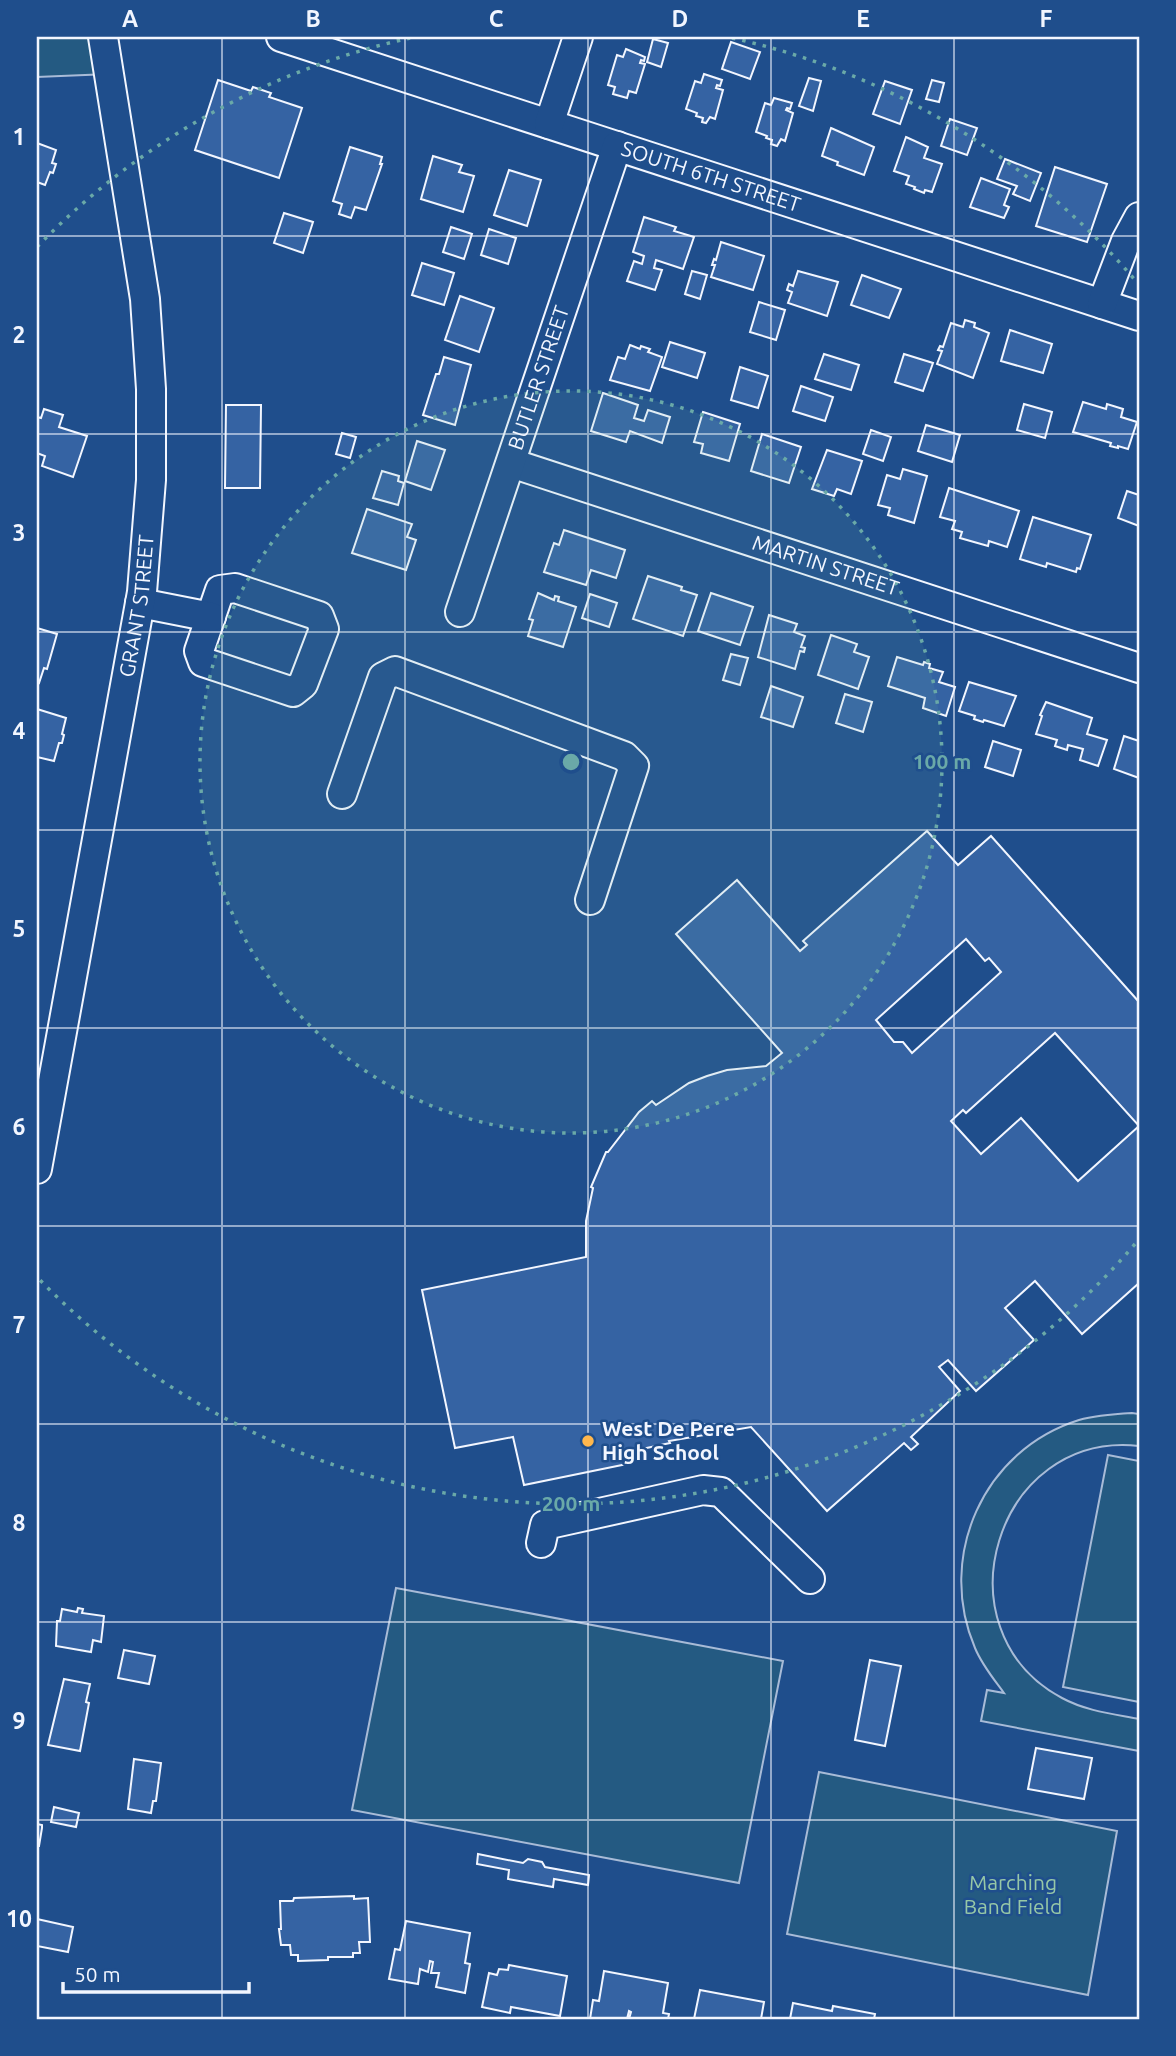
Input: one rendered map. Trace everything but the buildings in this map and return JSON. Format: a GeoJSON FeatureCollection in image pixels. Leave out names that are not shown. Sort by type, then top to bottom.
{"type":"FeatureCollection","features":[{"type":"Feature","properties":{"kind":"street","name":"GRANT STREET"},"geometry":{"type":"LineString","coordinates":[[37,1169],[140,603],[151,480],[151,389],[145,299],[103,37]]}},
{"type":"Feature","properties":{"kind":"street","name":"SOUTH 6TH STREET"},"geometry":{"type":"LineString","coordinates":[[281,37],[1139,316]]}},
{"type":"Feature","properties":{"kind":"street"},"geometry":{"type":"LineString","coordinates":[[549,124],[578,37]]}},
{"type":"Feature","properties":{"kind":"street","name":"BUTLER STREET"},"geometry":{"type":"LineString","coordinates":[[460,612],[617,146]]}},
{"type":"Feature","properties":{"kind":"street"},"geometry":{"type":"LineString","coordinates":[[1102,304],[1126,241],[1139,217]]}},
{"type":"Feature","properties":{"kind":"street","name":"MARTIN STREET"},"geometry":{"type":"LineString","coordinates":[[511,463],[1139,668]]}},
{"type":"Feature","properties":{"kind":"street"},"geometry":{"type":"LineString","coordinates":[[234,588],[319,616],[324,629],[303,684],[293,692],[203,662],[199,651],[211,617],[220,590],[234,588]]}},
{"type":"Feature","properties":{"kind":"street"},"geometry":{"type":"LineString","coordinates":[[140,603],[211,617]]}},
{"type":"Feature","properties":{"kind":"street"},"geometry":{"type":"LineString","coordinates":[[342,794],[383,677],[395,671],[624,756],[634,766],[590,900]]}},
{"type":"Feature","properties":{"kind":"street"},"geometry":{"type":"LineString","coordinates":[[541,1543],[545,1525],[704,1490],[721,1492],[810,1579]]}},
{"type":"Feature","properties":{"kind":"green space"},"geometry":{"type":"Polygon","coordinates":[[[37,37],[103,37],[109,74],[37,77],[37,37]]]}},
{"type":"Feature","properties":{"kind":"green space"},"geometry":{"type":"Polygon","coordinates":[[[1139,1414],[1139,1446],[1089,1449],[1049,1469],[1018,1501],[999,1540],[993,1584],[1000,1628],[1023,1667],[1062,1698],[1100,1712],[1139,1719],[1139,1751],[981,1721],[987,1690],[1004,1693],[975,1648],[964,1613],[961,1578],[965,1544],[976,1511],[994,1481],[1017,1455],[1045,1435],[1085,1418],[1139,1414]]]}},
{"type":"Feature","properties":{"kind":"green space"},"geometry":{"type":"Polygon","coordinates":[[[1108,1455],[1139,1461],[1139,1702],[1063,1687],[1108,1455]]]}},
{"type":"Feature","properties":{"kind":"green space"},"geometry":{"type":"Polygon","coordinates":[[[396,1588],[783,1661],[739,1883],[352,1810],[396,1588]]]}},
{"type":"Feature","properties":{"kind":"green space","name":"Marching Band Field"},"geometry":{"type":"Polygon","coordinates":[[[819,1772],[1117,1831],[1088,1995],[787,1934],[819,1772]]]}},
{"type":"Feature","properties":{"kind":"place","name":"West De Pere High School"},"geometry":{"type":"Point","coordinates":[588,1441]}}]}
